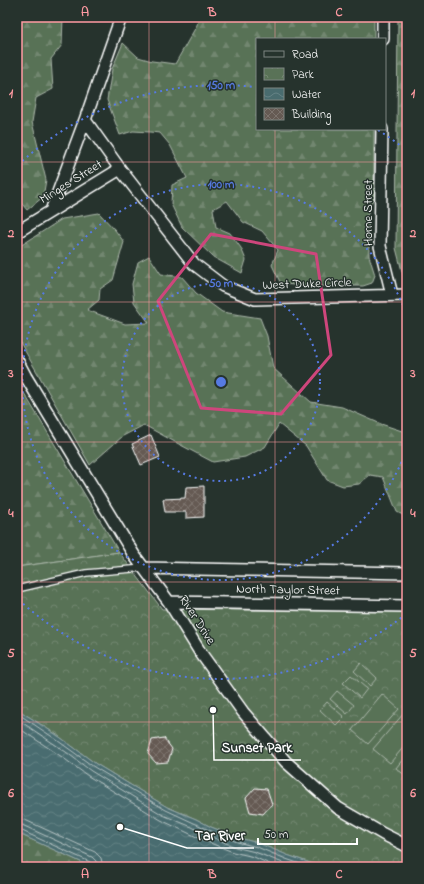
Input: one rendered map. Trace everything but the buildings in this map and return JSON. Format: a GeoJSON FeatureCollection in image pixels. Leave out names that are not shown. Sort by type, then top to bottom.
{"type":"FeatureCollection","features":[{"type":"Feature","properties":{"kind":"street"},"geometry":{"type":"LineString","coordinates":[[51,211],[121,17]]}},
{"type":"Feature","properties":{"kind":"street"},"geometry":{"type":"LineString","coordinates":[[383,17],[383,38]]}},
{"type":"Feature","properties":{"kind":"street","name":"West Duke Circle"},"geometry":{"type":"LineString","coordinates":[[85,120],[120,169],[194,264],[223,286],[255,299],[407,295]]}},
{"type":"Feature","properties":{"kind":"street","name":"Horne Street"},"geometry":{"type":"LineString","coordinates":[[382,130],[380,246],[392,295]]}},
{"type":"Feature","properties":{"kind":"street","name":"Minges Street"},"geometry":{"type":"LineString","coordinates":[[17,232],[120,169]]}},
{"type":"Feature","properties":{"kind":"street","name":"River Drive"},"geometry":{"type":"LineString","coordinates":[[17,360],[134,555],[169,602],[200,652],[243,712],[286,762],[338,808],[407,846]]}},
{"type":"Feature","properties":{"kind":"street"},"geometry":{"type":"LineString","coordinates":[[144,568],[407,573]]}},
{"type":"Feature","properties":{"kind":"street","name":"North Taylor Street"},"geometry":{"type":"LineString","coordinates":[[169,602],[407,606]]}},
{"type":"Feature","properties":{"kind":"lane"},"geometry":{"type":"LineString","coordinates":[[17,588],[86,573],[144,568]]}},
{"type":"Feature","properties":{"kind":"highlighted area"},"geometry":{"type":"Polygon","coordinates":[[[211,234],[316,254],[331,355],[281,414],[201,408],[158,301],[211,234]]]}},
{"type":"Feature","properties":{"kind":"green space"},"geometry":{"type":"Polygon","coordinates":[[[17,17],[63,17],[62,45],[51,59],[53,89],[36,98],[32,122],[46,180],[43,197],[27,210],[17,198],[17,17]]]}},
{"type":"Feature","properties":{"kind":"green space"},"geometry":{"type":"Polygon","coordinates":[[[199,17],[374,17],[374,38],[256,38],[256,130],[374,130],[374,198],[368,208],[369,256],[375,275],[372,283],[363,286],[310,286],[281,284],[272,265],[278,250],[262,231],[243,222],[227,201],[213,209],[216,227],[230,233],[241,248],[246,260],[242,273],[213,257],[182,227],[171,204],[172,185],[187,178],[170,145],[160,133],[133,131],[120,135],[107,100],[112,69],[123,43],[138,57],[152,61],[175,64],[197,25],[199,17]]]}},
{"type":"Feature","properties":{"kind":"green space"},"geometry":{"type":"Polygon","coordinates":[[[398,17],[407,17],[407,279],[403,275],[396,248],[398,17]]]}},
{"type":"Feature","properties":{"kind":"green space"},"geometry":{"type":"Polygon","coordinates":[[[99,213],[124,242],[113,280],[100,289],[99,300],[87,310],[125,324],[149,323],[134,302],[132,284],[138,262],[149,256],[161,274],[182,277],[196,293],[222,312],[260,318],[267,336],[273,368],[311,402],[342,407],[381,424],[405,432],[407,431],[407,517],[397,512],[383,477],[370,475],[359,484],[343,486],[327,480],[306,446],[279,424],[265,447],[245,457],[213,462],[144,425],[123,436],[90,465],[17,337],[17,248],[62,219],[99,213]]]}},
{"type":"Feature","properties":{"kind":"green space"},"geometry":{"type":"Polygon","coordinates":[[[17,393],[24,393],[119,552],[17,567],[17,393]]]}},
{"type":"Feature","properties":{"kind":"green space"},"geometry":{"type":"Polygon","coordinates":[[[119,552],[162,609],[407,612],[407,867],[322,867],[211,827],[167,807],[96,764],[57,735],[17,709],[17,567],[119,552]]]}},
{"type":"Feature","properties":{"kind":"green space"},"geometry":{"type":"Polygon","coordinates":[[[361,663],[377,678],[370,686],[354,671],[361,663]]]}},
{"type":"Feature","properties":{"kind":"green space"},"geometry":{"type":"Polygon","coordinates":[[[351,675],[367,689],[360,698],[343,683],[351,675]]]}},
{"type":"Feature","properties":{"kind":"green space"},"geometry":{"type":"Polygon","coordinates":[[[337,691],[354,705],[347,714],[330,699],[337,691]]]}},
{"type":"Feature","properties":{"kind":"green space"},"geometry":{"type":"Polygon","coordinates":[[[382,694],[399,709],[368,744],[352,730],[382,694]]]}},
{"type":"Feature","properties":{"kind":"green space"},"geometry":{"type":"Polygon","coordinates":[[[327,702],[344,717],[336,725],[320,710],[327,702]]]}},
{"type":"Feature","properties":{"kind":"green space"},"geometry":{"type":"Polygon","coordinates":[[[404,713],[407,716],[407,743],[390,763],[373,749],[404,713]]]}},
{"type":"Feature","properties":{"kind":"green space"},"geometry":{"type":"Polygon","coordinates":[[[407,754],[407,777],[396,768],[407,754]]]}},
{"type":"Feature","properties":{"kind":"green space"},"geometry":{"type":"Polygon","coordinates":[[[17,833],[92,867],[17,867],[17,833]]]}},
{"type":"Feature","properties":{"kind":"water"},"geometry":{"type":"Polygon","coordinates":[[[17,709],[57,735],[96,764],[167,807],[239,838],[258,843],[322,867],[92,867],[17,833],[17,709]]]}},
{"type":"Feature","properties":{"kind":"place","name":"Sunset Park"},"geometry":{"type":"Point","coordinates":[213,710]}},
{"type":"Feature","properties":{"kind":"place","name":"Tar River"},"geometry":{"type":"Point","coordinates":[120,827]}}]}
